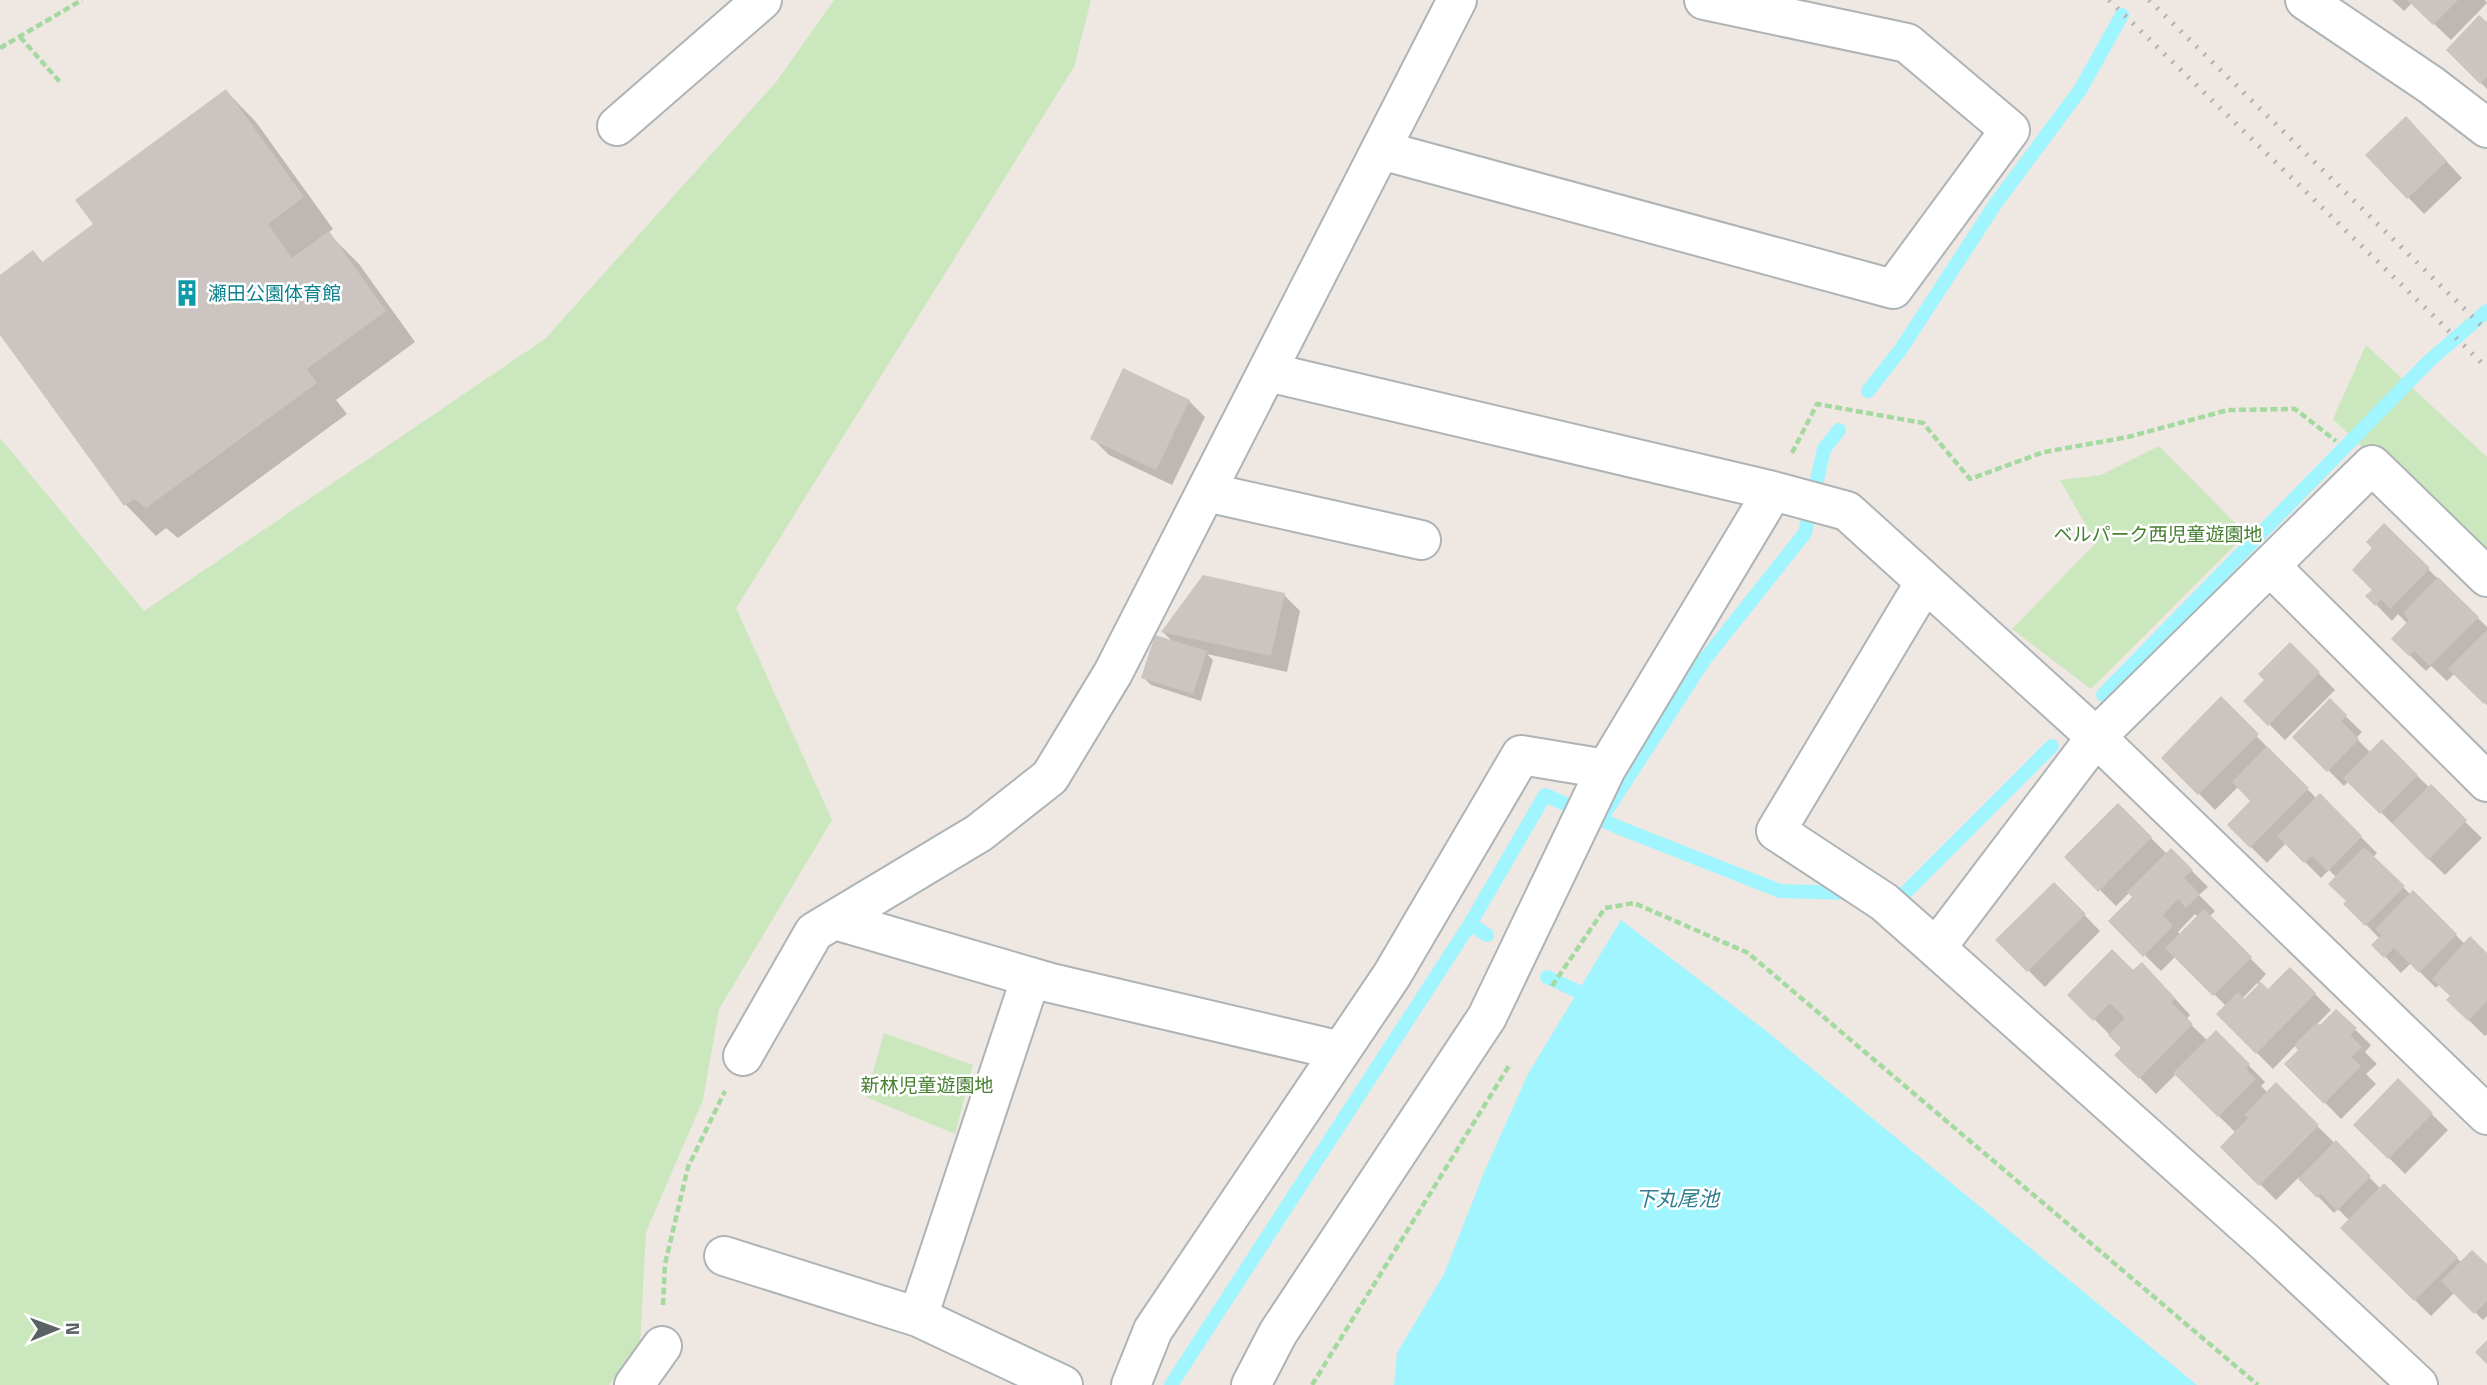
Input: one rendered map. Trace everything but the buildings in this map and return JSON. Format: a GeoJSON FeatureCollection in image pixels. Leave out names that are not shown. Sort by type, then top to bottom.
{"type":"FeatureCollection","features":[{"type":"Feature","properties":{"kind":"street"},"geometry":{"type":"LineString","coordinates":[[617,126],[762,0]]}},
{"type":"Feature","properties":{"kind":"street"},"geometry":{"type":"LineString","coordinates":[[743,1056],[814,932],[979,833],[1050,777],[1113,673],[1457,0]]}},
{"type":"Feature","properties":{"kind":"street"},"geometry":{"type":"LineString","coordinates":[[1381,150],[1893,289],[2010,130],[1907,43],[1704,0]]}},
{"type":"Feature","properties":{"kind":"street"},"geometry":{"type":"LineString","coordinates":[[2305,0],[2431,85],[2487,128]]}},
{"type":"Feature","properties":{"kind":"street"},"geometry":{"type":"LineString","coordinates":[[1268,372],[1847,511],[2096,737],[2487,1115]]}},
{"type":"Feature","properties":{"kind":"street"},"geometry":{"type":"LineString","coordinates":[[1936,948],[2096,737],[2372,465],[2487,578]]}},
{"type":"Feature","properties":{"kind":"street"},"geometry":{"type":"LineString","coordinates":[[1206,492],[1421,540]]}},
{"type":"Feature","properties":{"kind":"street"},"geometry":{"type":"LineString","coordinates":[[1251,1385],[1278,1333],[1487,1017],[1592,798],[1779,493]]}},
{"type":"Feature","properties":{"kind":"street"},"geometry":{"type":"LineString","coordinates":[[2270,566],[2487,782]]}},
{"type":"Feature","properties":{"kind":"street"},"geometry":{"type":"LineString","coordinates":[[1926,582],[1776,831],[1884,902],[2266,1243],[2418,1385]]}},
{"type":"Feature","properties":{"kind":"street"},"geometry":{"type":"LineString","coordinates":[[1131,1385],[1153,1330],[1392,975],[1521,755],[1592,798]]}},
{"type":"Feature","properties":{"kind":"street"},"geometry":{"type":"LineString","coordinates":[[835,920],[1031,977],[1341,1051]]}},
{"type":"Feature","properties":{"kind":"street"},"geometry":{"type":"LineString","coordinates":[[918,1317],[1031,977]]}},
{"type":"Feature","properties":{"kind":"street"},"geometry":{"type":"LineString","coordinates":[[724,1256],[918,1317],[1063,1385]]}},
{"type":"Feature","properties":{"kind":"street"},"geometry":{"type":"LineString","coordinates":[[634,1385],[662,1346]]}},
{"type":"Feature","properties":{"kind":"path"},"geometry":{"type":"LineString","coordinates":[[0,48],[82,0]]}},
{"type":"Feature","properties":{"kind":"path"},"geometry":{"type":"LineString","coordinates":[[20,37],[60,82]]}},
{"type":"Feature","properties":{"kind":"path"},"geometry":{"type":"LineString","coordinates":[[1779,493],[1817,404],[1923,423],[1970,479],[2044,452],[2128,438],[2228,410],[2295,409],[2345,447]]}},
{"type":"Feature","properties":{"kind":"path"},"geometry":{"type":"LineString","coordinates":[[1571,957],[1605,908],[1634,904],[1748,953],[2258,1385]]}},
{"type":"Feature","properties":{"kind":"path"},"geometry":{"type":"LineString","coordinates":[[1312,1385],[1515,1053]]}},
{"type":"Feature","properties":{"kind":"path"},"geometry":{"type":"LineString","coordinates":[[662,1346],[665,1264],[688,1167],[743,1056]]}},
{"type":"Feature","properties":{"kind":"green space"},"geometry":{"type":"Polygon","coordinates":[[[834,0],[1091,0],[1074,67],[736,608],[832,820],[719,1009],[703,1100],[646,1232],[640,1346],[609,1385],[0,1385],[0,438],[144,611],[545,339],[777,81],[834,0]]]}},
{"type":"Feature","properties":{"kind":"green space"},"geometry":{"type":"Polygon","coordinates":[[[2366,345],[2487,457],[2487,570],[2333,419],[2366,345]]]}},
{"type":"Feature","properties":{"kind":"green space","name":"ベルパーク西児童遊園地"},"geometry":{"type":"Polygon","coordinates":[[[2159,446],[2246,534],[2091,689],[2012,629],[2096,543],[2060,480],[2101,475],[2159,446]]]}},
{"type":"Feature","properties":{"kind":"green space","name":"新林児童遊園地"},"geometry":{"type":"Polygon","coordinates":[[[884,1033],[973,1065],[955,1134],[866,1097],[884,1033]]]}},
{"type":"Feature","properties":{"kind":"water","name":"下丸尾池"},"geometry":{"type":"Polygon","coordinates":[[[1621,920],[1765,1030],[2197,1385],[1394,1385],[1397,1353],[1444,1274],[1485,1170],[1528,1074],[1621,920]]]}},
{"type":"Feature","properties":{"kind":"waterway"},"geometry":{"type":"LineString","coordinates":[[1868,391],[1901,349],[1996,203],[2080,90],[2122,15]]}},
{"type":"Feature","properties":{"kind":"waterway"},"geometry":{"type":"LineString","coordinates":[[2103,695],[2429,361],[2487,311]]}},
{"type":"Feature","properties":{"kind":"waterway"},"geometry":{"type":"LineString","coordinates":[[1603,816],[1705,659],[1805,533],[1824,449],[1839,430]]}},
{"type":"Feature","properties":{"kind":"waterway"},"geometry":{"type":"LineString","coordinates":[[1886,895],[1903,895],[2052,746]]}},
{"type":"Feature","properties":{"kind":"waterway"},"geometry":{"type":"LineString","coordinates":[[1171,1385],[1470,924],[1545,795],[1620,828],[1780,891],[1852,893]]}},
{"type":"Feature","properties":{"kind":"waterway"},"geometry":{"type":"LineString","coordinates":[[1470,924],[1487,935]]}},
{"type":"Feature","properties":{"kind":"waterway"},"geometry":{"type":"LineString","coordinates":[[1547,977],[1577,991]]}},
{"type":"Feature","properties":{"kind":"railway"},"geometry":{"type":"LineString","coordinates":[[2109,0],[2487,368]]}},
{"type":"Feature","properties":{"kind":"railway"},"geometry":{"type":"LineString","coordinates":[[2149,0],[2487,331]]}},
{"type":"Feature","properties":{"kind":"place","name":"瀬田公園体育館"},"geometry":{"type":"Point","coordinates":[187,293]}}]}
